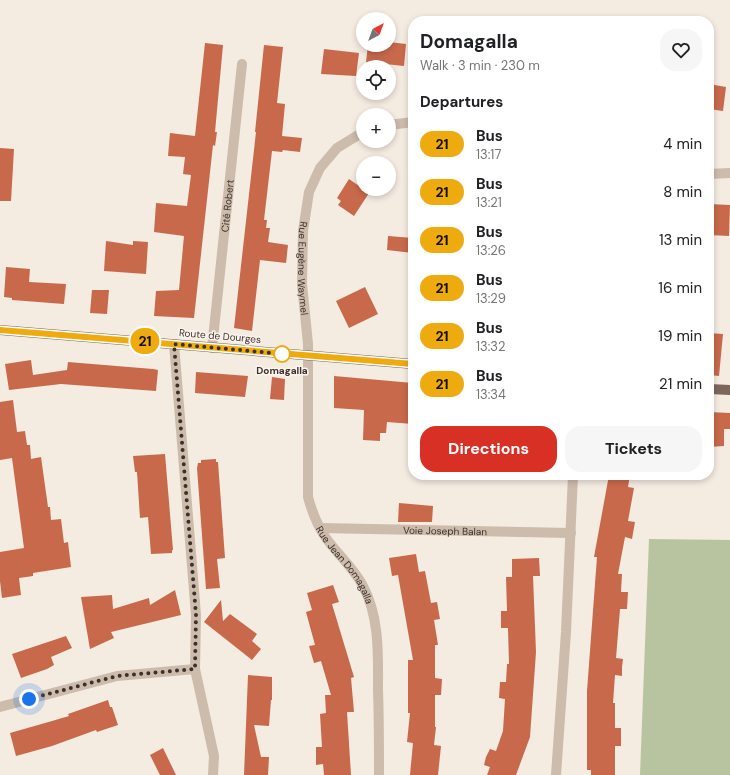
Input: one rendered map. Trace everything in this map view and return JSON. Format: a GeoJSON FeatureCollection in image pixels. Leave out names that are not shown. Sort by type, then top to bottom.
{"type":"FeatureCollection","features":[{"type":"Feature","properties":{"kind":"main road","name":"Route de Dourges"},"geometry":{"type":"LineString","coordinates":[[0,330],[408,364]]}},
{"type":"Feature","properties":{"kind":"main road"},"geometry":{"type":"LineString","coordinates":[[714,389],[730,390]]}},
{"type":"Feature","properties":{"kind":"street","name":"Cité Robert"},"geometry":{"type":"LineString","coordinates":[[212,348],[242,64]]}},
{"type":"Feature","properties":{"kind":"street"},"geometry":{"type":"LineString","coordinates":[[396,124],[408,123]]}},
{"type":"Feature","properties":{"kind":"street","name":"Rue Eugène Waymel"},"geometry":{"type":"LineString","coordinates":[[307,356],[308,344],[302,284],[303,230],[309,192],[320,168],[337,148],[356,136]]}},
{"type":"Feature","properties":{"kind":"street"},"geometry":{"type":"LineString","coordinates":[[714,174],[730,173]]}},
{"type":"Feature","properties":{"kind":"street"},"geometry":{"type":"LineString","coordinates":[[174,344],[196,615],[195,669],[214,756],[213,775]]}},
{"type":"Feature","properties":{"kind":"street","name":"Rue Jean Domagalla"},"geometry":{"type":"LineString","coordinates":[[307,356],[308,497],[313,516],[320,528],[327,539],[351,567],[363,586],[372,606],[378,641],[379,775]]}},
{"type":"Feature","properties":{"kind":"street"},"geometry":{"type":"LineString","coordinates":[[556,775],[566,632],[573,480]]}},
{"type":"Feature","properties":{"kind":"street","name":"Voie Joseph Balan"},"geometry":{"type":"LineString","coordinates":[[320,528],[571,533]]}},
{"type":"Feature","properties":{"kind":"street"},"geometry":{"type":"LineString","coordinates":[[0,707],[117,676],[195,669]]}},
{"type":"Feature","properties":{"kind":"green space"},"geometry":{"type":"Polygon","coordinates":[[[649,539],[730,540],[730,775],[640,775],[649,539]]]}},
{"type":"Feature","properties":{"kind":"building"},"geometry":{"type":"Polygon","coordinates":[[[205,43],[223,45],[215,132],[217,132],[215,146],[213,145],[194,318],[154,316],[156,291],[179,290],[184,236],[154,232],[156,203],[187,206],[191,175],[183,174],[185,157],[168,156],[170,133],[195,136],[205,43]]]}},
{"type":"Feature","properties":{"kind":"building"},"geometry":{"type":"Polygon","coordinates":[[[396,43],[406,44],[404,66],[396,65],[396,60],[366,60],[367,52],[396,52],[396,43]]]}},
{"type":"Feature","properties":{"kind":"building"},"geometry":{"type":"Polygon","coordinates":[[[264,45],[283,47],[277,103],[285,104],[282,136],[302,138],[300,152],[283,150],[282,152],[272,151],[264,220],[267,220],[266,228],[270,228],[268,242],[288,245],[286,263],[260,260],[252,331],[234,328],[256,132],[264,45]]]}},
{"type":"Feature","properties":{"kind":"building"},"geometry":{"type":"Polygon","coordinates":[[[324,49],[359,53],[358,60],[356,60],[356,76],[321,74],[324,49]]]}},
{"type":"Feature","properties":{"kind":"building"},"geometry":{"type":"Polygon","coordinates":[[[714,85],[726,87],[723,111],[714,110],[714,85]]]}},
{"type":"Feature","properties":{"kind":"building"},"geometry":{"type":"Polygon","coordinates":[[[0,148],[14,149],[11,201],[0,201],[0,148]]]}},
{"type":"Feature","properties":{"kind":"building"},"geometry":{"type":"Polygon","coordinates":[[[349,179],[356,184],[356,196],[367,196],[354,216],[338,205],[341,201],[337,198],[349,179]]]}},
{"type":"Feature","properties":{"kind":"building"},"geometry":{"type":"Polygon","coordinates":[[[714,204],[730,205],[729,236],[714,235],[714,204]]]}},
{"type":"Feature","properties":{"kind":"building"},"geometry":{"type":"Polygon","coordinates":[[[388,236],[408,238],[408,252],[387,250],[388,236]]]}},
{"type":"Feature","properties":{"kind":"building"},"geometry":{"type":"Polygon","coordinates":[[[106,241],[133,245],[133,241],[148,242],[146,274],[104,271],[106,241]]]}},
{"type":"Feature","properties":{"kind":"building"},"geometry":{"type":"Polygon","coordinates":[[[6,267],[30,269],[29,282],[66,284],[64,304],[12,300],[12,298],[4,297],[6,267]]]}},
{"type":"Feature","properties":{"kind":"building"},"geometry":{"type":"Polygon","coordinates":[[[365,287],[378,314],[349,328],[336,301],[365,287]]]}},
{"type":"Feature","properties":{"kind":"building"},"geometry":{"type":"Polygon","coordinates":[[[92,290],[109,290],[107,314],[90,313],[92,290]]]}},
{"type":"Feature","properties":{"kind":"building"},"geometry":{"type":"Polygon","coordinates":[[[714,333],[723,334],[719,376],[714,376],[714,333]]]}},
{"type":"Feature","properties":{"kind":"building"},"geometry":{"type":"Polygon","coordinates":[[[31,360],[33,375],[67,370],[68,362],[158,370],[156,391],[61,384],[9,390],[5,364],[31,360]]]}},
{"type":"Feature","properties":{"kind":"building"},"geometry":{"type":"Polygon","coordinates":[[[196,372],[248,376],[245,397],[195,393],[196,372]]]}},
{"type":"Feature","properties":{"kind":"building"},"geometry":{"type":"Polygon","coordinates":[[[334,376],[408,383],[408,424],[387,422],[386,433],[380,433],[380,441],[363,440],[364,410],[334,408],[334,376]]]}},
{"type":"Feature","properties":{"kind":"building"},"geometry":{"type":"Polygon","coordinates":[[[272,377],[285,379],[284,400],[270,399],[272,377]]]}},
{"type":"Feature","properties":{"kind":"building"},"geometry":{"type":"Polygon","coordinates":[[[13,400],[17,432],[25,431],[27,445],[30,445],[31,459],[41,457],[51,520],[61,519],[64,543],[68,542],[71,567],[33,573],[33,576],[19,578],[21,595],[2,598],[0,581],[0,552],[24,548],[12,458],[0,460],[0,402],[13,400]]]}},
{"type":"Feature","properties":{"kind":"building"},"geometry":{"type":"Polygon","coordinates":[[[714,412],[730,413],[730,429],[724,429],[724,446],[714,447],[714,412]]]}},
{"type":"Feature","properties":{"kind":"building"},"geometry":{"type":"Polygon","coordinates":[[[165,454],[173,550],[172,553],[151,554],[148,517],[140,518],[137,472],[135,472],[133,456],[165,454]]]}},
{"type":"Feature","properties":{"kind":"building"},"geometry":{"type":"Polygon","coordinates":[[[216,459],[216,462],[218,462],[225,558],[217,559],[220,588],[206,589],[197,468],[198,463],[201,463],[201,460],[216,459]]]}},
{"type":"Feature","properties":{"kind":"building"},"geometry":{"type":"Polygon","coordinates":[[[608,480],[629,480],[628,487],[634,488],[628,521],[635,522],[632,539],[625,537],[618,574],[622,574],[621,592],[628,592],[627,609],[620,609],[616,658],[623,659],[622,676],[615,675],[613,703],[615,703],[615,728],[621,728],[621,746],[615,746],[615,775],[591,775],[591,770],[587,770],[587,691],[597,557],[594,557],[608,480]]]}},
{"type":"Feature","properties":{"kind":"building"},"geometry":{"type":"Polygon","coordinates":[[[399,503],[433,506],[432,522],[398,522],[399,503]]]}},
{"type":"Feature","properties":{"kind":"building"},"geometry":{"type":"Polygon","coordinates":[[[416,554],[419,572],[425,571],[431,603],[437,602],[440,619],[434,620],[438,645],[435,645],[435,678],[442,679],[441,695],[435,695],[436,727],[434,745],[441,746],[438,775],[410,775],[413,743],[407,742],[410,713],[408,713],[408,660],[413,660],[398,575],[392,576],[389,558],[416,554]]]}},
{"type":"Feature","properties":{"kind":"building"},"geometry":{"type":"Polygon","coordinates":[[[539,558],[540,576],[533,576],[536,652],[530,737],[516,775],[487,775],[490,767],[484,765],[486,757],[490,749],[496,751],[503,731],[505,699],[499,698],[500,682],[506,682],[507,664],[509,664],[508,628],[501,628],[501,611],[507,611],[506,577],[512,577],[512,559],[539,558]]]}},
{"type":"Feature","properties":{"kind":"building"},"geometry":{"type":"Polygon","coordinates":[[[333,585],[339,602],[332,604],[354,677],[351,678],[354,712],[347,712],[351,775],[324,775],[323,764],[316,765],[316,747],[322,747],[320,714],[326,713],[325,695],[331,695],[321,661],[314,663],[309,646],[315,645],[306,612],[312,610],[307,593],[333,585]]]}},
{"type":"Feature","properties":{"kind":"building"},"geometry":{"type":"Polygon","coordinates":[[[175,590],[181,615],[111,632],[114,638],[90,649],[81,597],[112,595],[113,609],[149,598],[150,605],[175,590]]]}},
{"type":"Feature","properties":{"kind":"building"},"geometry":{"type":"Polygon","coordinates":[[[221,600],[223,621],[230,614],[257,634],[252,641],[261,649],[252,660],[204,622],[221,600]]]}},
{"type":"Feature","properties":{"kind":"building"},"geometry":{"type":"Polygon","coordinates":[[[66,636],[72,648],[51,657],[54,665],[21,678],[12,654],[66,636]]]}},
{"type":"Feature","properties":{"kind":"building"},"geometry":{"type":"Polygon","coordinates":[[[248,675],[272,677],[272,700],[269,726],[254,725],[261,757],[269,757],[268,775],[244,775],[248,675]]]}},
{"type":"Feature","properties":{"kind":"building"},"geometry":{"type":"Polygon","coordinates":[[[108,700],[118,725],[97,732],[96,730],[52,746],[16,756],[10,733],[69,716],[68,714],[108,700]]]}},
{"type":"Feature","properties":{"kind":"building"},"geometry":{"type":"Polygon","coordinates":[[[163,748],[176,775],[160,775],[150,755],[163,748]]]}},
{"type":"Feature","properties":{"kind":"bus line","name":"21"},"geometry":{"type":"LineString","coordinates":[[0,330],[408,364]]}},
{"type":"Feature","properties":{"kind":"place","name":"Domagalla"},"geometry":{"type":"Point","coordinates":[282,354]}},
{"type":"Feature","properties":{"kind":"route"},"geometry":{"type":"LineString","coordinates":[[29,699],[117,676],[195,669],[196,615],[174,360],[174,344],[282,354]]}}]}
